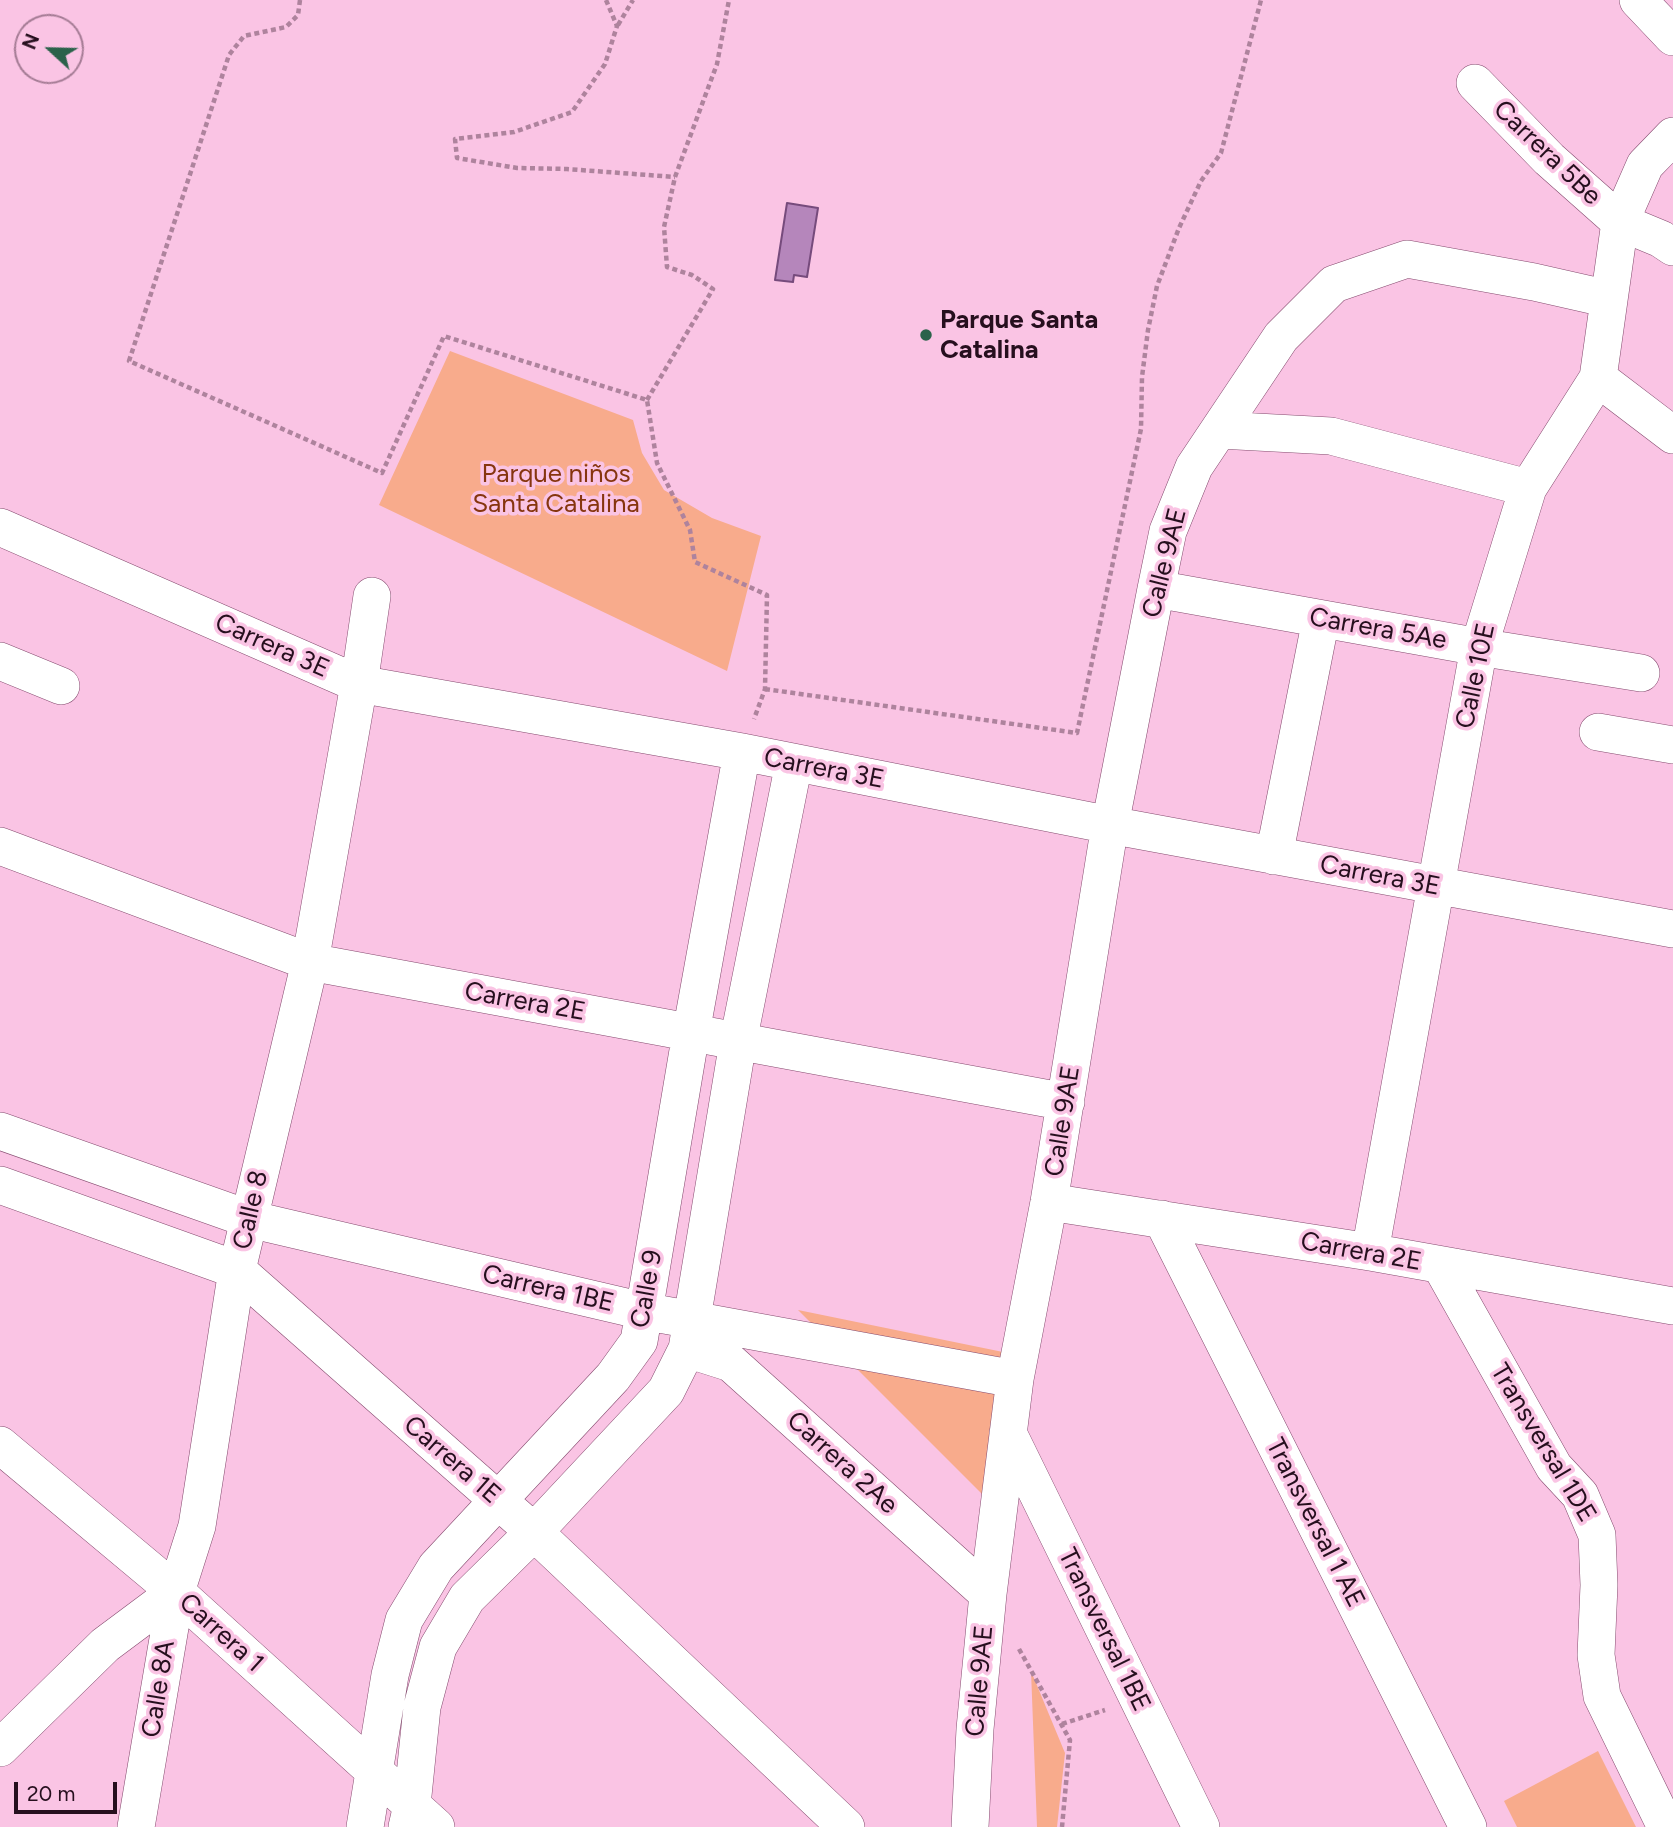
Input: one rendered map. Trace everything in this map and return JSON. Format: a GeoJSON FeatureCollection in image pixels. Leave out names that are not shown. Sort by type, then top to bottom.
{"type":"FeatureCollection","features":[{"type":"Feature","properties":{"kind":"street"},"geometry":{"type":"LineString","coordinates":[[1637,0],[1673,37]]}},
{"type":"Feature","properties":{"kind":"street","name":"Carrera 5Be"},"geometry":{"type":"LineString","coordinates":[[1475,83],[1520,131],[1620,222],[1661,239],[1673,247]]}},
{"type":"Feature","properties":{"kind":"street","name":"Calle 10E"},"geometry":{"type":"LineString","coordinates":[[1370,1252],[1479,648],[1528,488],[1598,377],[1620,222],[1645,165],[1673,136]]}},
{"type":"Feature","properties":{"kind":"street","name":"Calle 9AE"},"geometry":{"type":"LineString","coordinates":[[970,1827],[975,1728],[988,1594],[1015,1379],[1049,1202],[1110,825],[1156,589],[1168,531],[1194,467],[1282,337],[1334,284],[1407,259],[1534,282],[1609,299]]}},
{"type":"Feature","properties":{"kind":"street"},"geometry":{"type":"LineString","coordinates":[[1598,377],[1673,435]]}},
{"type":"Feature","properties":{"kind":"street"},"geometry":{"type":"LineString","coordinates":[[1219,430],[1331,436],[1528,488]]}},
{"type":"Feature","properties":{"kind":"street","name":"Carrera 3E"},"geometry":{"type":"LineString","coordinates":[[0,527],[359,684],[742,752],[1435,887],[1673,929]]}},
{"type":"Feature","properties":{"kind":"street","name":"Carrera 5Ae"},"geometry":{"type":"LineString","coordinates":[[1156,589],[1479,648],[1641,673]]}},
{"type":"Feature","properties":{"kind":"street","name":"Calle 8"},"geometry":{"type":"LineString","coordinates":[[176,1592],[197,1526],[237,1270],[310,962],[372,596]]}},
{"type":"Feature","properties":{"kind":"street"},"geometry":{"type":"LineString","coordinates":[[1274,856],[1321,619]]}},
{"type":"Feature","properties":{"kind":"street"},"geometry":{"type":"LineString","coordinates":[[0,662],[61,686]]}},
{"type":"Feature","properties":{"kind":"street"},"geometry":{"type":"LineString","coordinates":[[1598,732],[1673,745]]}},
{"type":"Feature","properties":{"kind":"street","name":"Calle 9"},"geometry":{"type":"LineString","coordinates":[[365,1827],[390,1675],[404,1620],[436,1567],[613,1377],[639,1340],[742,752]]}},
{"type":"Feature","properties":{"kind":"street","name":"Calle 9"},"geometry":{"type":"LineString","coordinates":[[418,1820],[422,1707],[438,1647],[467,1598],[534,1532],[666,1391],[689,1334],[738,1042],[794,763]]}},
{"type":"Feature","properties":{"kind":"street","name":"Carrera 2E"},"geometry":{"type":"LineString","coordinates":[[0,846],[310,962],[1066,1102]]}},
{"type":"Feature","properties":{"kind":"street"},"geometry":{"type":"LineString","coordinates":[[0,1131],[249,1219]]}},
{"type":"Feature","properties":{"kind":"street","name":"Carrera 1E"},"geometry":{"type":"LineString","coordinates":[[0,1185],[237,1270],[534,1532],[846,1827]]}},
{"type":"Feature","properties":{"kind":"street","name":"Carrera 2E"},"geometry":{"type":"LineString","coordinates":[[1049,1202],[1370,1252],[1673,1306]]}},
{"type":"Feature","properties":{"kind":"street","name":"Carrera 1BE"},"geometry":{"type":"LineString","coordinates":[[249,1219],[643,1311],[689,1334],[1015,1379]]}},
{"type":"Feature","properties":{"kind":"street","name":"Transversal 1 AE"},"geometry":{"type":"LineString","coordinates":[[1162,1220],[1468,1827]]}},
{"type":"Feature","properties":{"kind":"street","name":"Transversal 1DE"},"geometry":{"type":"LineString","coordinates":[[1441,1266],[1554,1466],[1580,1494],[1597,1535],[1599,1585],[1596,1655],[1602,1696],[1666,1827]]}},
{"type":"Feature","properties":{"kind":"street","name":"Carrera 2Ae"},"geometry":{"type":"LineString","coordinates":[[689,1334],[731,1363],[988,1594]]}},
{"type":"Feature","properties":{"kind":"street","name":"Transversal 1BE"},"geometry":{"type":"LineString","coordinates":[[1008,1433],[1201,1827]]}},
{"type":"Feature","properties":{"kind":"street","name":"Carrera 1"},"geometry":{"type":"LineString","coordinates":[[0,1445],[176,1592],[375,1772],[418,1820]]}},
{"type":"Feature","properties":{"kind":"street"},"geometry":{"type":"LineString","coordinates":[[0,1748],[105,1645],[176,1592]]}},
{"type":"Feature","properties":{"kind":"street","name":"Calle 8A"},"geometry":{"type":"LineString","coordinates":[[136,1827],[176,1592]]}},
{"type":"Feature","properties":{"kind":"path"},"geometry":{"type":"LineString","coordinates":[[300,0],[298,15],[286,27],[244,36],[229,55],[129,361],[383,473],[444,336],[647,400]]}},
{"type":"Feature","properties":{"kind":"path"},"geometry":{"type":"LineString","coordinates":[[606,0],[617,26]]}},
{"type":"Feature","properties":{"kind":"path"},"geometry":{"type":"LineString","coordinates":[[633,0],[617,26],[605,64],[572,112],[514,132],[455,139],[457,158],[517,168],[675,177]]}},
{"type":"Feature","properties":{"kind":"path"},"geometry":{"type":"LineString","coordinates":[[729,0],[717,64],[675,177],[664,227],[667,267],[692,275],[713,289],[647,400],[657,463],[690,530],[695,562],[767,595],[765,689],[742,752]]}},
{"type":"Feature","properties":{"kind":"path"},"geometry":{"type":"LineString","coordinates":[[765,689],[1077,733],[1141,429],[1142,377],[1157,286],[1179,228],[1201,181],[1221,153],[1261,0]]}},
{"type":"Feature","properties":{"kind":"path"},"geometry":{"type":"LineString","coordinates":[[1015,1641],[1070,1740],[1062,1827]]}},
{"type":"Feature","properties":{"kind":"path"},"geometry":{"type":"LineString","coordinates":[[1062,1724],[1137,1699]]}},
{"type":"Feature","properties":{"kind":"green space","name":"Parque niños Santa Catalina"},"geometry":{"type":"Polygon","coordinates":[[[450,351],[633,420],[642,453],[664,490],[712,518],[761,536],[727,671],[379,505],[450,351]]]}},
{"type":"Feature","properties":{"kind":"green space"},"geometry":{"type":"Polygon","coordinates":[[[798,1310],[1003,1352],[992,1504],[798,1310]]]}},
{"type":"Feature","properties":{"kind":"green space"},"geometry":{"type":"Polygon","coordinates":[[[1031,1671],[1065,1753],[1057,1827],[1037,1827],[1031,1671]]]}},
{"type":"Feature","properties":{"kind":"green space"},"geometry":{"type":"Polygon","coordinates":[[[1598,1751],[1636,1827],[1517,1827],[1504,1801],[1598,1751]]]}},
{"type":"Feature","properties":{"kind":"building"},"geometry":{"type":"Polygon","coordinates":[[[787,203],[818,208],[807,277],[794,275],[793,282],[775,280],[787,203]]]}},
{"type":"Feature","properties":{"kind":"place","name":"Parque Santa Catalina"},"geometry":{"type":"Point","coordinates":[926,335]}}]}
